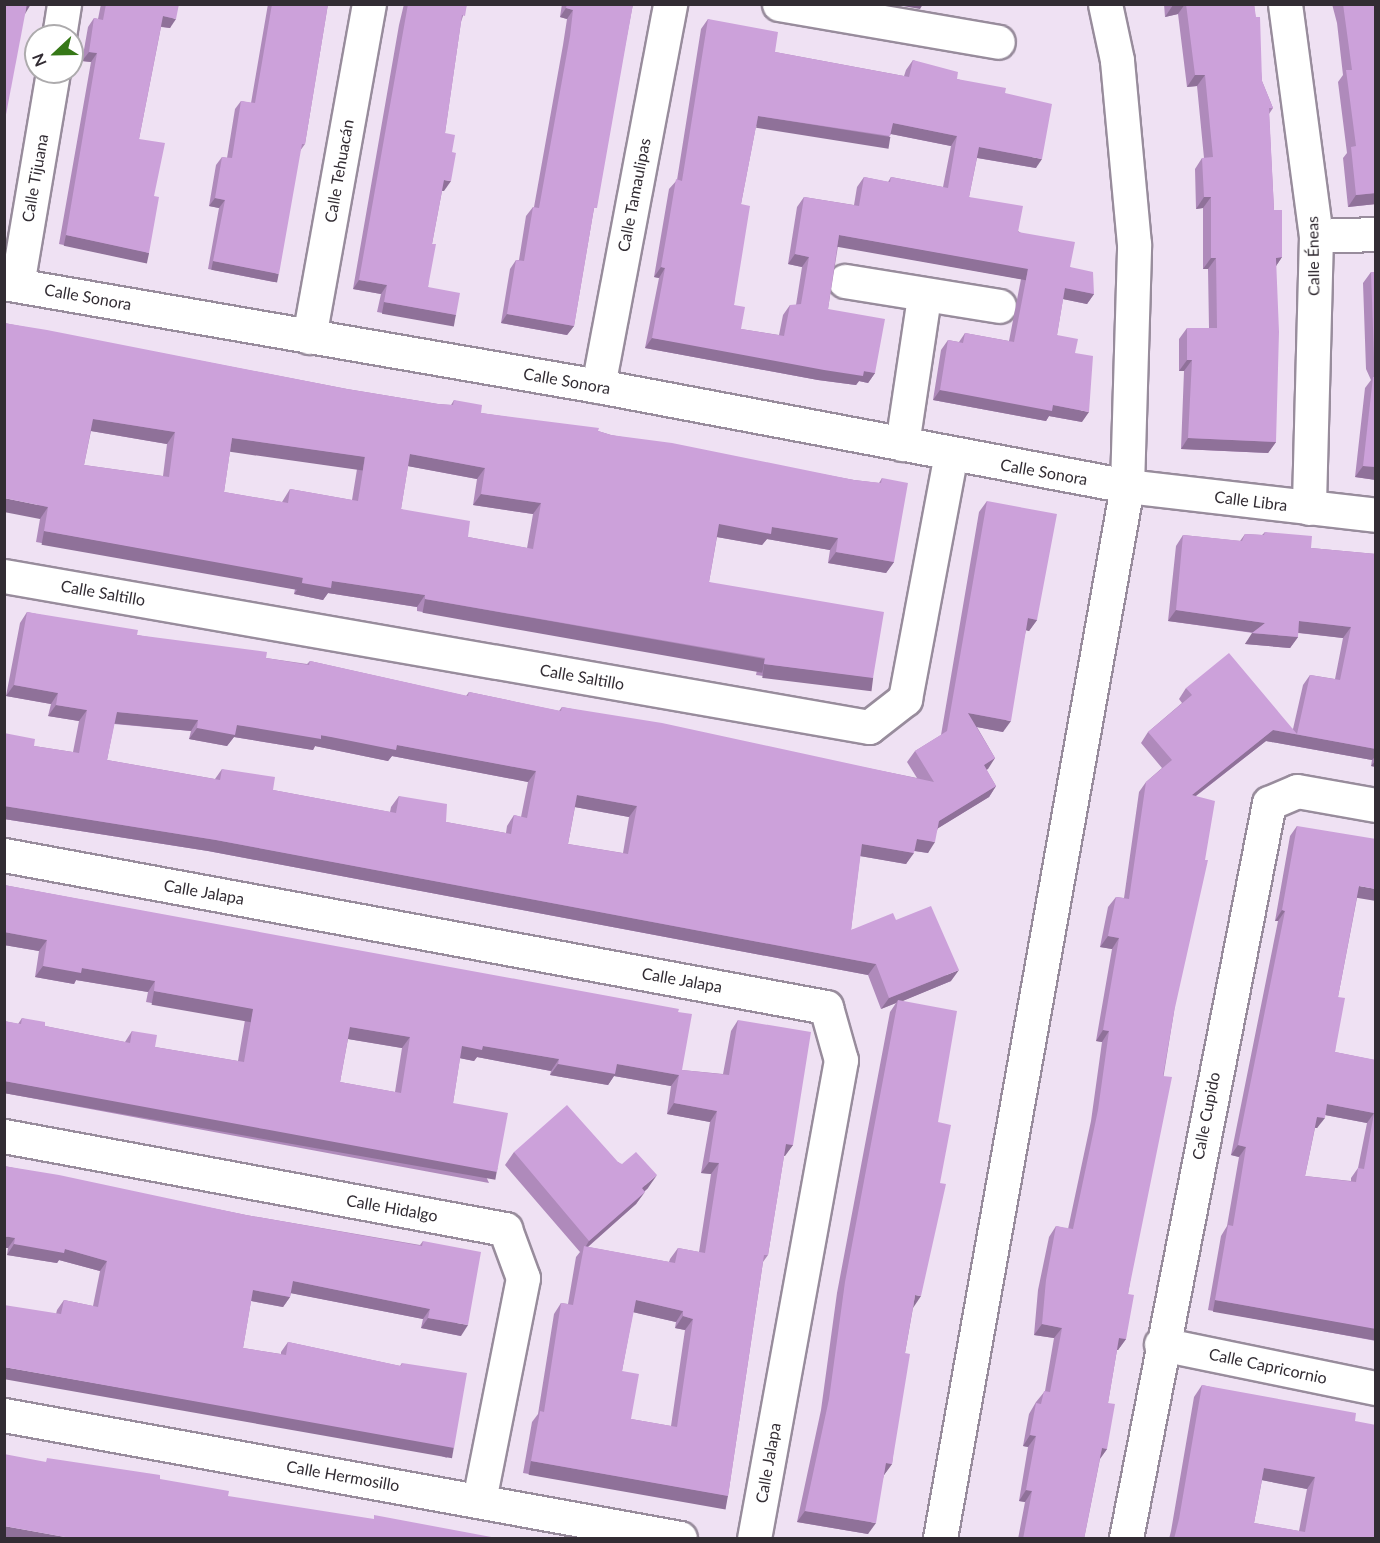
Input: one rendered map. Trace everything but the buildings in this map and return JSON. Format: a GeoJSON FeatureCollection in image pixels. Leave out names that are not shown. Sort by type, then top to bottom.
{"type":"FeatureCollection","features":[{"type":"Feature","properties":{"kind":"street"},"geometry":{"type":"LineString","coordinates":[[61,24],[64,4]]}},
{"type":"Feature","properties":{"kind":"street","name":"Calle Tehuacán"},"geometry":{"type":"LineString","coordinates":[[309,337],[369,4]]}},
{"type":"Feature","properties":{"kind":"street","name":"Calle Tamaulipas"},"geometry":{"type":"LineString","coordinates":[[598,386],[670,4]]}},
{"type":"Feature","properties":{"kind":"street"},"geometry":{"type":"LineString","coordinates":[[779,4],[998,42]]}},
{"type":"Feature","properties":{"kind":"street"},"geometry":{"type":"LineString","coordinates":[[940,1539],[1127,486],[1134,244],[1118,60],[1105,4]]}},
{"type":"Feature","properties":{"kind":"street","name":"Calle Éneas"},"geometry":{"type":"LineString","coordinates":[[1285,4],[1316,236],[1309,508]]}},
{"type":"Feature","properties":{"kind":"street","name":"Calle Tijuana"},"geometry":{"type":"LineString","coordinates":[[11,284],[51,84]]}},
{"type":"Feature","properties":{"kind":"street"},"geometry":{"type":"LineString","coordinates":[[1316,236],[1376,234]]}},
{"type":"Feature","properties":{"kind":"street"},"geometry":{"type":"LineString","coordinates":[[844,281],[924,296],[999,306]]}},
{"type":"Feature","properties":{"kind":"street","name":"Calle Sonora"},"geometry":{"type":"LineString","coordinates":[[11,284],[598,386],[1127,486]]}},
{"type":"Feature","properties":{"kind":"street"},"geometry":{"type":"LineString","coordinates":[[902,444],[924,296]]}},
{"type":"Feature","properties":{"kind":"street","name":"Calle Saltillo"},"geometry":{"type":"LineString","coordinates":[[4,576],[869,727],[905,699],[951,454]]}},
{"type":"Feature","properties":{"kind":"street","name":"Calle Libra"},"geometry":{"type":"LineString","coordinates":[[1127,486],[1376,515]]}},
{"type":"Feature","properties":{"kind":"street","name":"Calle Cupido"},"geometry":{"type":"LineString","coordinates":[[1126,1539],[1161,1344],[1269,803],[1297,791],[1376,805]]}},
{"type":"Feature","properties":{"kind":"street","name":"Calle Jalapa"},"geometry":{"type":"LineString","coordinates":[[4,855],[826,1007],[841,1060],[754,1539]]}},
{"type":"Feature","properties":{"kind":"street","name":"Calle Hidalgo"},"geometry":{"type":"LineString","coordinates":[[4,1136],[505,1228],[523,1278],[479,1501]]}},
{"type":"Feature","properties":{"kind":"street","name":"Calle Capricornio"},"geometry":{"type":"LineString","coordinates":[[1161,1344],[1376,1388]]}},
{"type":"Feature","properties":{"kind":"street","name":"Calle Hermosillo"},"geometry":{"type":"LineString","coordinates":[[4,1415],[680,1539]]}}]}
